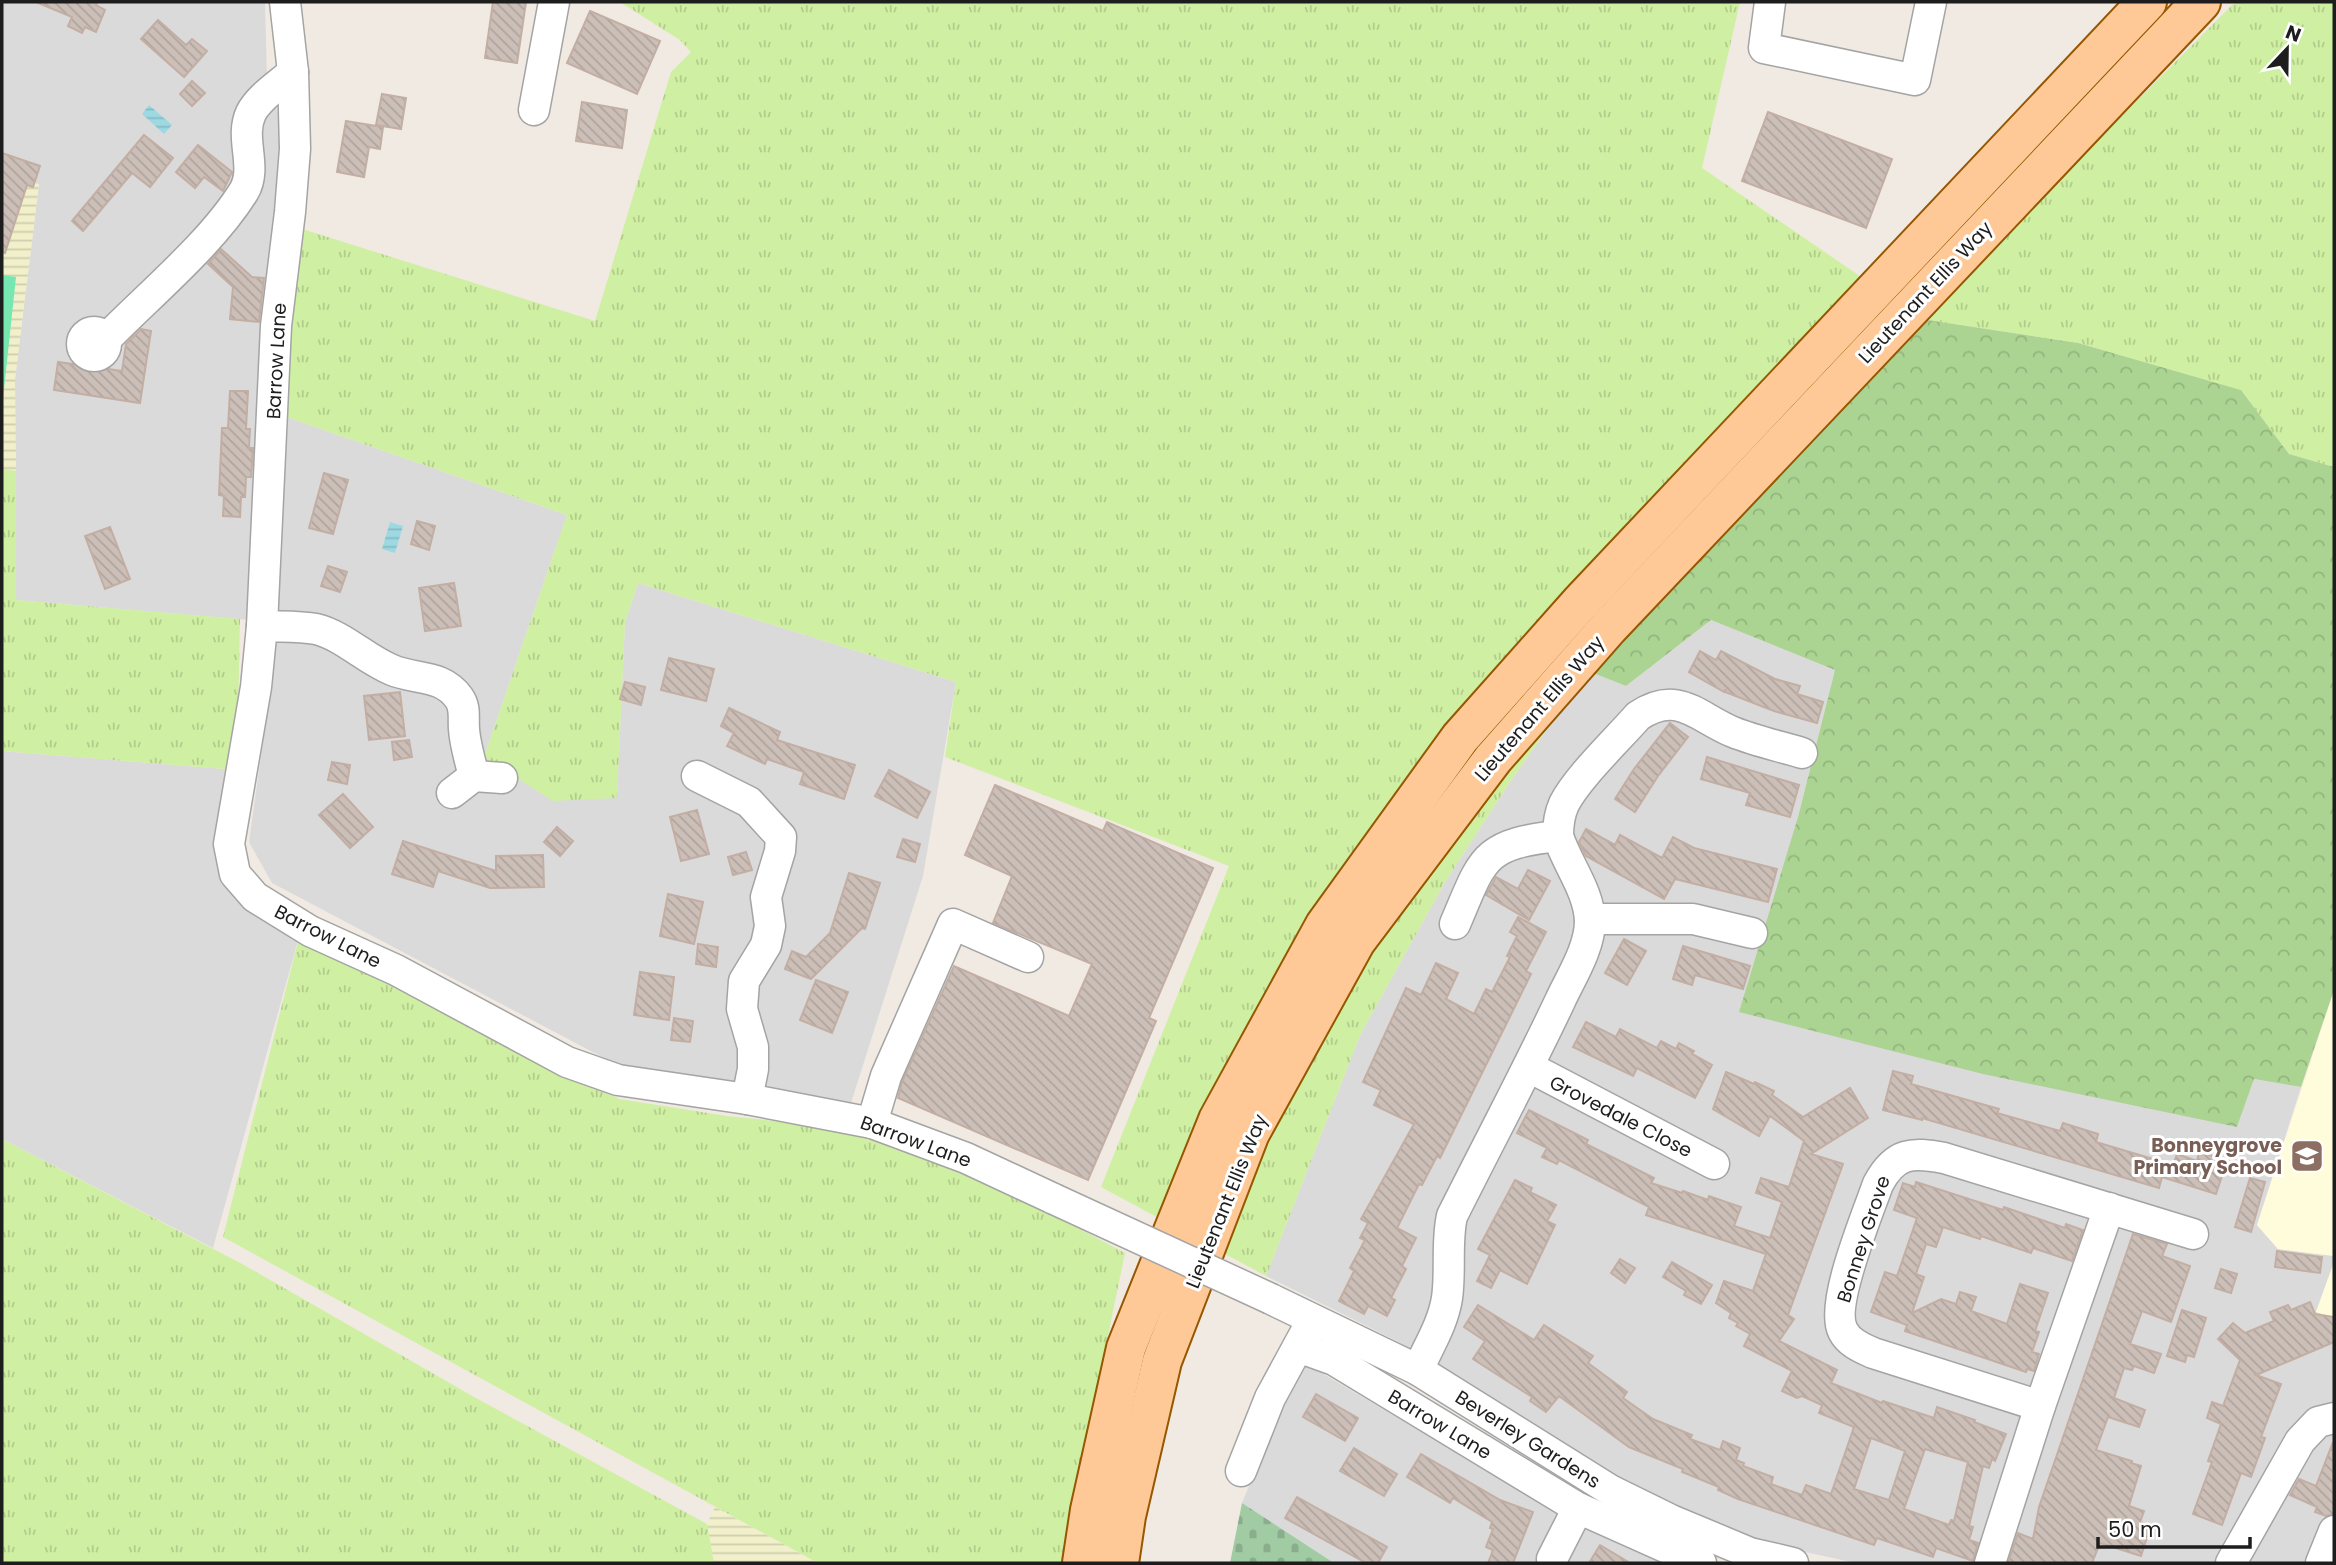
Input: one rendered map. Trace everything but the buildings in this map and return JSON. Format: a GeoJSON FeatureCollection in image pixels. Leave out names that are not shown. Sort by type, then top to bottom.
{"type":"FeatureCollection","features":[{"type":"Feature","properties":{"kind":"main road","name":"Lieutenant Ellis Way"},"geometry":{"type":"LineString","coordinates":[[1082,1563],[1090,1510],[1126,1348],[1218,1120],[1325,925],[1460,738],[1571,613],[2147,2]]}},
{"type":"Feature","properties":{"kind":"main road","name":"Lieutenant Ellis Way"},"geometry":{"type":"LineString","coordinates":[[1119,1563],[1126,1516],[1162,1361],[1250,1133],[1356,941],[1493,759],[1609,627],[2200,2]]}},
{"type":"Feature","properties":{"kind":"street","name":"Barrow Lane"},"geometry":{"type":"LineString","coordinates":[[285,2],[293,72],[295,149],[276,326],[262,626],[256,687],[229,844],[235,874],[255,897],[310,931],[396,970],[567,1062],[618,1080],[747,1098],[872,1123],[966,1158],[1271,1299]]}},
{"type":"Feature","properties":{"kind":"street"},"geometry":{"type":"LineString","coordinates":[[534,110],[554,2]]}},
{"type":"Feature","properties":{"kind":"street"},"geometry":{"type":"LineString","coordinates":[[1770,2],[1764,48],[1915,79],[1931,2]]}},
{"type":"Feature","properties":{"kind":"street"},"geometry":{"type":"LineString","coordinates":[[105,340],[194,251],[234,206],[246,188],[249,174],[247,127],[251,113],[293,72]]}},
{"type":"Feature","properties":{"kind":"street"},"geometry":{"type":"LineString","coordinates":[[262,626],[313,629],[328,633],[391,670],[430,677],[442,682],[461,700],[465,716],[463,727],[476,783]]}},
{"type":"Feature","properties":{"kind":"street"},"geometry":{"type":"LineString","coordinates":[[1752,933],[1693,919],[1590,919],[1581,889],[1564,856],[1558,836],[1560,814],[1575,788],[1638,716],[1662,704],[1685,706],[1735,732],[1801,753]]}},
{"type":"Feature","properties":{"kind":"street"},"geometry":{"type":"LineString","coordinates":[[697,776],[749,803],[781,837],[780,851],[766,897],[770,926],[766,945],[744,981],[742,1009],[753,1047],[753,1069],[747,1098]]}},
{"type":"Feature","properties":{"kind":"street"},"geometry":{"type":"LineString","coordinates":[[1455,924],[1476,877],[1491,855],[1522,841],[1558,836]]}},
{"type":"Feature","properties":{"kind":"street","name":"Grovedale Close"},"geometry":{"type":"LineString","coordinates":[[1418,1370],[1444,1311],[1449,1283],[1452,1216],[1529,1068],[1580,958],[1590,919]]}},
{"type":"Feature","properties":{"kind":"street"},"geometry":{"type":"LineString","coordinates":[[872,1123],[886,1076],[953,924],[1028,957]]}},
{"type":"Feature","properties":{"kind":"street","name":"Grovedale Close"},"geometry":{"type":"LineString","coordinates":[[1529,1068],[1714,1164]]}},
{"type":"Feature","properties":{"kind":"street","name":"Bonney Grove"},"geometry":{"type":"LineString","coordinates":[[2040,1406],[1873,1353],[1854,1344],[1842,1331],[1839,1314],[1841,1294],[1878,1184],[1887,1168],[1902,1157],[1921,1153],[2193,1234]]}},
{"type":"Feature","properties":{"kind":"street"},"geometry":{"type":"LineString","coordinates":[[1990,1563],[2040,1406],[2109,1208]]}},
{"type":"Feature","properties":{"kind":"street","name":"Beverley Gardens"},"geometry":{"type":"LineString","coordinates":[[1271,1299],[1418,1370],[1610,1490],[1671,1520],[1750,1553],[1793,1563]]}},
{"type":"Feature","properties":{"kind":"street"},"geometry":{"type":"LineString","coordinates":[[1241,1471],[1270,1398],[1312,1319]]}},
{"type":"Feature","properties":{"kind":"street","name":"Barrow Lane"},"geometry":{"type":"LineString","coordinates":[[1298,1347],[1334,1360],[1578,1508],[1702,1563]]}},
{"type":"Feature","properties":{"kind":"street"},"geometry":{"type":"LineString","coordinates":[[2231,1563],[2300,1441],[2318,1422],[2334,1418]]}},
{"type":"Feature","properties":{"kind":"street"},"geometry":{"type":"LineString","coordinates":[[1552,1559],[1578,1508]]}},
{"type":"Feature","properties":{"kind":"street"},"geometry":{"type":"LineString","coordinates":[[2321,1563],[2334,1531]]}},
{"type":"Feature","properties":{"kind":"shaded area"},"geometry":{"type":"Polygon","coordinates":[[[2,2],[265,2],[267,78],[280,120],[275,225],[260,361],[250,620],[16,600],[15,379],[39,184],[2,178],[2,2]]]}},
{"type":"Feature","properties":{"kind":"shaded area"},"geometry":{"type":"Polygon","coordinates":[[[278,414],[567,515],[484,757],[617,797],[625,622],[638,583],[956,682],[923,876],[851,1103],[623,1068],[272,883],[249,842],[274,662],[278,414]]]}},
{"type":"Feature","properties":{"kind":"shaded area"},"geometry":{"type":"Polygon","coordinates":[[[1711,620],[1835,670],[1798,817],[2237,1127],[2254,1079],[2301,1087],[2257,1225],[2278,1249],[2334,1256],[2316,1312],[2334,1318],[2334,1563],[1856,1563],[1805,1552],[1754,1538],[1609,1477],[1395,1340],[1266,1276],[1361,1033],[1445,882],[1512,779],[1588,671],[1626,686],[1711,620]]]}},
{"type":"Feature","properties":{"kind":"shaded area"},"geometry":{"type":"Polygon","coordinates":[[[2,751],[237,770],[221,872],[302,926],[213,1248],[2,1139],[2,751]]]}},
{"type":"Feature","properties":{"kind":"shaded area","name":"Bonneygrove Primary School"},"geometry":{"type":"Polygon","coordinates":[[[2334,990],[2334,1256],[2278,1249],[2257,1225],[2334,990]]]}},
{"type":"Feature","properties":{"kind":"shaded area"},"geometry":{"type":"Polygon","coordinates":[[[2334,1262],[2334,1318],[2316,1312],[2334,1262]]]}},
{"type":"Feature","properties":{"kind":"shaded area"},"geometry":{"type":"Polygon","coordinates":[[[1300,1360],[1551,1509],[1670,1563],[1334,1563],[1242,1503],[1300,1360]]]}},
{"type":"Feature","properties":{"kind":"green space"},"geometry":{"type":"Polygon","coordinates":[[[620,2],[1740,2],[1702,168],[1921,318],[2235,2],[2334,2],[2334,467],[2289,454],[2241,390],[2078,343],[1921,319],[1588,671],[1512,779],[1445,882],[1361,1033],[1266,1276],[1101,1187],[1229,866],[945,757],[956,682],[638,583],[625,622],[617,798],[553,801],[484,757],[567,515],[278,414],[299,228],[595,321],[671,72],[691,52],[680,40],[620,2]]]}},
{"type":"Feature","properties":{"kind":"green space"},"geometry":{"type":"Polygon","coordinates":[[[2,178],[39,184],[15,379],[16,471],[2,469],[2,178]]]}},
{"type":"Feature","properties":{"kind":"green space"},"geometry":{"type":"Polygon","coordinates":[[[2,275],[16,277],[2,408],[2,275]]]}},
{"type":"Feature","properties":{"kind":"green space"},"geometry":{"type":"Polygon","coordinates":[[[1921,319],[2078,343],[2241,390],[2289,454],[2334,467],[2334,990],[2301,1087],[2254,1079],[2237,1127],[1983,1074],[1739,1012],[1798,817],[1835,670],[1711,620],[1626,686],[1588,671],[1921,319]]]}},
{"type":"Feature","properties":{"kind":"green space"},"geometry":{"type":"Polygon","coordinates":[[[2,469],[16,471],[16,600],[240,619],[237,770],[2,751],[2,469]]]}},
{"type":"Feature","properties":{"kind":"green space"},"geometry":{"type":"Polygon","coordinates":[[[302,926],[619,1099],[727,1116],[880,1132],[1021,1198],[1125,1253],[1061,1563],[818,1563],[223,1237],[302,926]]]}},
{"type":"Feature","properties":{"kind":"green space"},"geometry":{"type":"Polygon","coordinates":[[[2,1139],[244,1265],[474,1397],[707,1524],[714,1563],[2,1563],[2,1139]]]}},
{"type":"Feature","properties":{"kind":"green space"},"geometry":{"type":"Polygon","coordinates":[[[1242,1503],[1334,1563],[1230,1563],[1242,1503]]]}},
{"type":"Feature","properties":{"kind":"green space"},"geometry":{"type":"Polygon","coordinates":[[[715,1507],[818,1563],[714,1563],[707,1524],[715,1507]]]}},
{"type":"Feature","properties":{"kind":"water"},"geometry":{"type":"Polygon","coordinates":[[[149,105],[172,125],[164,134],[142,114],[149,105]]]}},
{"type":"Feature","properties":{"kind":"water"},"geometry":{"type":"Polygon","coordinates":[[[390,522],[403,526],[395,553],[382,549],[390,522]]]}},
{"type":"Feature","properties":{"kind":"place","name":"Bonneygrove Primary School"},"geometry":{"type":"Point","coordinates":[2307,1156]}}]}
